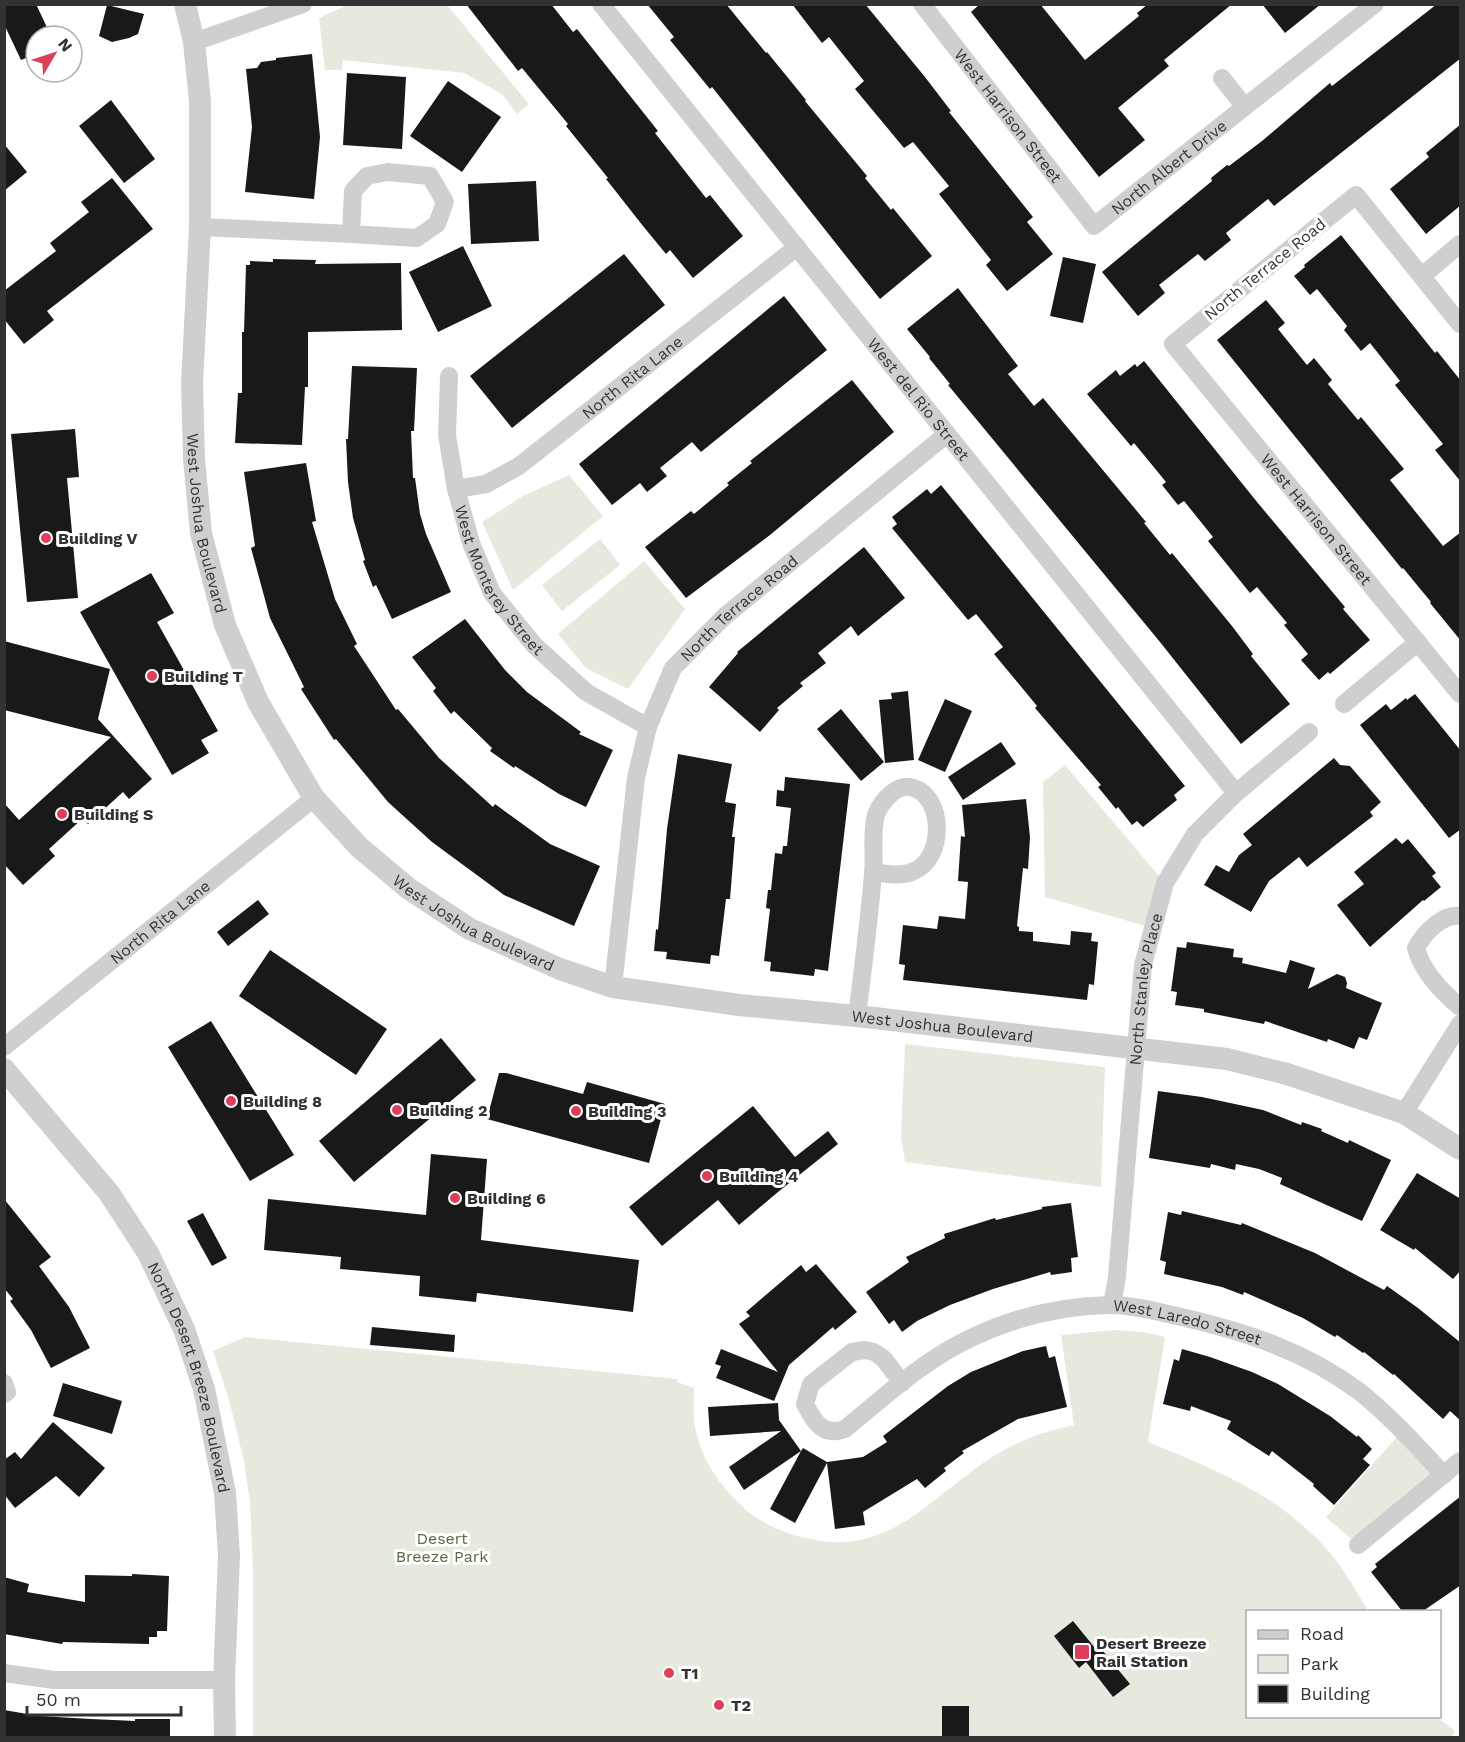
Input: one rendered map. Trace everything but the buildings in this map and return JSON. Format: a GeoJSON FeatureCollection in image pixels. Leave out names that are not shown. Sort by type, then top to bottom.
{"type":"FeatureCollection","features":[{"type":"Feature","properties":{"kind":"street","name":"West Joshua Boulevard"},"geometry":{"type":"LineString","coordinates":[[184,4],[194,42],[200,101],[200,227],[192,384],[194,459],[201,533],[225,626],[258,702],[314,798],[359,847],[409,889],[470,929],[560,969],[613,987],[739,1005],[857,1016],[1227,1059],[1277,1071],[1404,1113],[1461,1149]]}},
{"type":"Feature","properties":{"kind":"street"},"geometry":{"type":"LineString","coordinates":[[194,42],[303,4]]}},
{"type":"Feature","properties":{"kind":"street","name":"West del Rio Street"},"geometry":{"type":"LineString","coordinates":[[601,4],[1236,793]]}},
{"type":"Feature","properties":{"kind":"street","name":"West Harrison Street"},"geometry":{"type":"LineString","coordinates":[[922,4],[1094,226]]}},
{"type":"Feature","properties":{"kind":"street","name":"North Albert Drive"},"geometry":{"type":"LineString","coordinates":[[1094,226],[1375,4]]}},
{"type":"Feature","properties":{"kind":"street"},"geometry":{"type":"LineString","coordinates":[[1222,78],[1244,106]]}},
{"type":"Feature","properties":{"kind":"street"},"geometry":{"type":"LineString","coordinates":[[200,227],[417,238],[437,224],[445,202],[430,176],[388,172],[367,176],[353,191],[351,234]]}},
{"type":"Feature","properties":{"kind":"street","name":"North Terrace Road"},"geometry":{"type":"LineString","coordinates":[[1173,344],[1356,195],[1422,276]]}},
{"type":"Feature","properties":{"kind":"street"},"geometry":{"type":"LineString","coordinates":[[1461,244],[1422,276],[1461,324]]}},
{"type":"Feature","properties":{"kind":"street","name":"North Rita Lane"},"geometry":{"type":"LineString","coordinates":[[456,489],[486,484],[519,466],[797,247]]}},
{"type":"Feature","properties":{"kind":"street","name":"West Harrison Street"},"geometry":{"type":"LineString","coordinates":[[1173,344],[1461,694]]}},
{"type":"Feature","properties":{"kind":"street","name":"West Monterey Street"},"geometry":{"type":"LineString","coordinates":[[449,376],[447,435],[456,489],[471,543],[492,593],[534,645],[586,692],[648,727]]}},
{"type":"Feature","properties":{"kind":"street","name":"North Terrace Road"},"geometry":{"type":"LineString","coordinates":[[613,987],[636,778],[648,727],[674,669],[724,616],[947,434]]}},
{"type":"Feature","properties":{"kind":"street"},"geometry":{"type":"LineString","coordinates":[[1344,704],[1418,642]]}},
{"type":"Feature","properties":{"kind":"street","name":"North Stanley Place"},"geometry":{"type":"LineString","coordinates":[[1112,1305],[1117,1277],[1143,965],[1165,883],[1195,834],[1236,793],[1309,732]]}},
{"type":"Feature","properties":{"kind":"street"},"geometry":{"type":"LineString","coordinates":[[857,1016],[873,872],[876,816],[882,801],[898,789],[912,787],[926,795],[934,808],[937,827],[934,849],[916,870],[901,875],[873,872]]}},
{"type":"Feature","properties":{"kind":"street","name":"North Rita Lane"},"geometry":{"type":"LineString","coordinates":[[4,1047],[314,798]]}},
{"type":"Feature","properties":{"kind":"street"},"geometry":{"type":"LineString","coordinates":[[1461,916],[1452,915],[1441,921],[1422,936],[1416,948],[1419,961],[1449,997],[1461,1007]]}},
{"type":"Feature","properties":{"kind":"street"},"geometry":{"type":"LineString","coordinates":[[1404,1113],[1461,1024]]}},
{"type":"Feature","properties":{"kind":"street","name":"North Desert Breeze Boulevard"},"geometry":{"type":"LineString","coordinates":[[4,1069],[109,1193],[148,1253],[184,1329],[204,1389],[225,1493],[228,1556],[224,1680],[225,1737]]}},
{"type":"Feature","properties":{"kind":"street","name":"West Laredo Street"},"geometry":{"type":"LineString","coordinates":[[902,1383],[884,1359],[874,1352],[865,1350],[852,1352],[811,1384],[805,1404],[815,1422],[826,1431],[835,1432],[845,1429],[902,1383],[925,1364],[975,1336],[1037,1315],[1076,1307],[1112,1305],[1141,1308],[1231,1329],[1268,1341],[1312,1362],[1359,1392],[1398,1425],[1444,1475]]}},
{"type":"Feature","properties":{"kind":"street"},"geometry":{"type":"LineString","coordinates":[[1358,1545],[1461,1461]]}},
{"type":"Feature","properties":{"kind":"street"},"geometry":{"type":"LineString","coordinates":[[4,1673],[54,1680],[224,1680]]}},
{"type":"Feature","properties":{"kind":"green space"},"geometry":{"type":"Polygon","coordinates":[[[347,5],[447,5],[529,104],[517,114],[502,94],[464,73],[343,60],[342,70],[325,70],[319,18],[347,5]]]}},
{"type":"Feature","properties":{"kind":"green space"},"geometry":{"type":"Polygon","coordinates":[[[569,475],[603,516],[513,590],[482,522],[523,496],[569,475]]]}},
{"type":"Feature","properties":{"kind":"green space"},"geometry":{"type":"Polygon","coordinates":[[[600,539],[620,565],[562,611],[542,585],[600,539]]]}},
{"type":"Feature","properties":{"kind":"green space"},"geometry":{"type":"Polygon","coordinates":[[[644,561],[685,609],[628,689],[586,668],[558,634],[644,561]]]}},
{"type":"Feature","properties":{"kind":"green space"},"geometry":{"type":"Polygon","coordinates":[[[1065,765],[1164,882],[1152,928],[1045,897],[1043,782],[1065,765]]]}},
{"type":"Feature","properties":{"kind":"green space"},"geometry":{"type":"Polygon","coordinates":[[[905,1044],[1105,1067],[1101,1187],[905,1162],[901,1137],[905,1044]]]}},
{"type":"Feature","properties":{"kind":"green space","name":"Desert Breeze Park"},"geometry":{"type":"Polygon","coordinates":[[[1117,1330],[1165,1337],[1148,1442],[1242,1484],[1286,1512],[1306,1528],[1331,1554],[1367,1610],[1246,1610],[1246,1718],[1438,1718],[1455,1731],[1451,1738],[253,1737],[253,1569],[250,1503],[244,1461],[229,1400],[213,1351],[245,1337],[677,1379],[677,1382],[694,1388],[694,1420],[700,1445],[718,1480],[736,1500],[759,1519],[781,1531],[806,1538],[837,1542],[865,1539],[890,1529],[914,1516],[982,1464],[1006,1449],[1039,1434],[1074,1425],[1061,1335],[1117,1330]]]}},
{"type":"Feature","properties":{"kind":"green space"},"geometry":{"type":"Polygon","coordinates":[[[1403,1430],[1444,1475],[1357,1544],[1326,1517],[1403,1430]]]}},
{"type":"Feature","properties":{"kind":"place","name":"Building V"},"geometry":{"type":"Point","coordinates":[46,538]}},
{"type":"Feature","properties":{"kind":"place","name":"Building T"},"geometry":{"type":"Point","coordinates":[152,676]}},
{"type":"Feature","properties":{"kind":"place","name":"Building S"},"geometry":{"type":"Point","coordinates":[62,814]}},
{"type":"Feature","properties":{"kind":"place","name":"Building 8"},"geometry":{"type":"Point","coordinates":[231,1101]}},
{"type":"Feature","properties":{"kind":"place","name":"Building 2"},"geometry":{"type":"Point","coordinates":[397,1110]}},
{"type":"Feature","properties":{"kind":"place","name":"Building 3"},"geometry":{"type":"Point","coordinates":[576,1111]}},
{"type":"Feature","properties":{"kind":"place","name":"Building 4"},"geometry":{"type":"Point","coordinates":[707,1176]}},
{"type":"Feature","properties":{"kind":"place","name":"Building 6"},"geometry":{"type":"Point","coordinates":[455,1198]}},
{"type":"Feature","properties":{"kind":"place","name":"Desert Breeze Rail Station"},"geometry":{"type":"Point","coordinates":[1082,1652]}},
{"type":"Feature","properties":{"kind":"place","name":"T1"},"geometry":{"type":"Point","coordinates":[669,1673]}},
{"type":"Feature","properties":{"kind":"place","name":"T2"},"geometry":{"type":"Point","coordinates":[719,1705]}}]}
